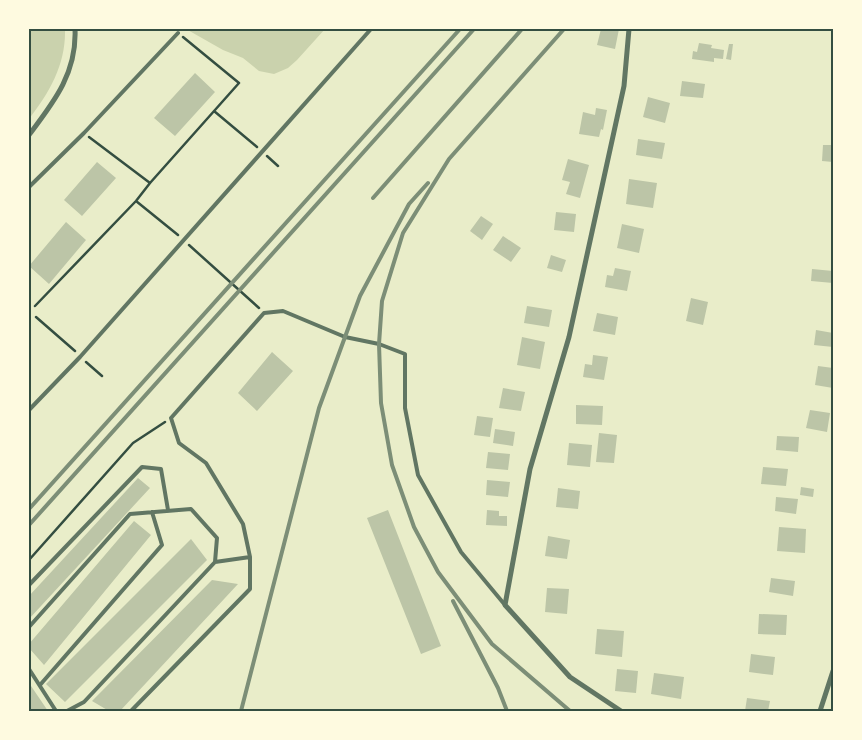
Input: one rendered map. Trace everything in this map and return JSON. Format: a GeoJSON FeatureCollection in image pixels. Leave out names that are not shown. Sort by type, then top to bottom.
{"type":"FeatureCollection","features":[{"type":"Feature","properties":{"kind":"street"},"geometry":{"type":"LineString","coordinates":[[29,135],[59,95],[69,74],[76,42],[75,29]]}},
{"type":"Feature","properties":{"kind":"street"},"geometry":{"type":"LineString","coordinates":[[621,711],[570,677],[505,605],[530,469],[569,337],[624,86],[630,29]]}},
{"type":"Feature","properties":{"kind":"street"},"geometry":{"type":"LineString","coordinates":[[820,711],[833,671]]}},
{"type":"Feature","properties":{"kind":"lane"},"geometry":{"type":"LineString","coordinates":[[29,410],[80,357],[371,29]]}},
{"type":"Feature","properties":{"kind":"lane"},"geometry":{"type":"LineString","coordinates":[[29,187],[84,133],[178,33]]}},
{"type":"Feature","properties":{"kind":"lane"},"geometry":{"type":"LineString","coordinates":[[131,711],[250,589],[250,556],[243,524],[206,463],[179,443],[171,418],[264,313],[283,311],[345,337],[378,344],[405,354],[405,408],[418,475],[461,552],[505,605]]}},
{"type":"Feature","properties":{"kind":"lane"},"geometry":{"type":"LineString","coordinates":[[29,585],[142,467],[160,469],[168,510]]}},
{"type":"Feature","properties":{"kind":"lane"},"geometry":{"type":"LineString","coordinates":[[29,627],[130,514],[191,509],[217,538],[215,562]]}},
{"type":"Feature","properties":{"kind":"lane"},"geometry":{"type":"LineString","coordinates":[[40,685],[162,545],[152,512]]}},
{"type":"Feature","properties":{"kind":"lane"},"geometry":{"type":"LineString","coordinates":[[67,711],[84,702],[215,562],[250,556]]}},
{"type":"Feature","properties":{"kind":"lane"},"geometry":{"type":"LineString","coordinates":[[29,669],[56,711]]}},
{"type":"Feature","properties":{"kind":"path"},"geometry":{"type":"LineString","coordinates":[[55,333],[29,311],[136,201],[150,182],[239,83],[178,33]]}},
{"type":"Feature","properties":{"kind":"path"},"geometry":{"type":"LineString","coordinates":[[214,111],[236,131]]}},
{"type":"Feature","properties":{"kind":"path"},"geometry":{"type":"LineString","coordinates":[[84,133],[150,182]]}},
{"type":"Feature","properties":{"kind":"path"},"geometry":{"type":"LineString","coordinates":[[136,201],[161,219],[264,313]]}},
{"type":"Feature","properties":{"kind":"path"},"geometry":{"type":"LineString","coordinates":[[29,560],[133,443],[171,418]]}},
{"type":"Feature","properties":{"kind":"green space"},"geometry":{"type":"Polygon","coordinates":[[[29,29],[65,29],[65,42],[60,66],[50,88],[29,119],[29,29]]]}},
{"type":"Feature","properties":{"kind":"green space"},"geometry":{"type":"Polygon","coordinates":[[[186,29],[325,29],[288,68],[274,74],[259,71],[243,58],[223,50],[186,29]]]}},
{"type":"Feature","properties":{"kind":"building"},"geometry":{"type":"Polygon","coordinates":[[[601,29],[619,29],[615,49],[597,45],[601,29]]]}},
{"type":"Feature","properties":{"kind":"building"},"geometry":{"type":"Polygon","coordinates":[[[699,43],[712,45],[711,48],[724,50],[723,59],[714,58],[714,62],[692,59],[693,51],[697,52],[699,43]]]}},
{"type":"Feature","properties":{"kind":"building"},"geometry":{"type":"Polygon","coordinates":[[[729,44],[733,44],[731,60],[726,59],[729,44]]]}},
{"type":"Feature","properties":{"kind":"building"},"geometry":{"type":"Polygon","coordinates":[[[195,73],[215,92],[175,136],[154,118],[195,73]]]}},
{"type":"Feature","properties":{"kind":"building"},"geometry":{"type":"Polygon","coordinates":[[[682,81],[705,84],[703,98],[680,96],[682,81]]]}},
{"type":"Feature","properties":{"kind":"building"},"geometry":{"type":"Polygon","coordinates":[[[648,97],[670,103],[665,123],[643,117],[648,97]]]}},
{"type":"Feature","properties":{"kind":"building"},"geometry":{"type":"Polygon","coordinates":[[[596,108],[607,110],[603,130],[601,129],[599,137],[579,134],[583,112],[595,115],[596,108]]]}},
{"type":"Feature","properties":{"kind":"building"},"geometry":{"type":"Polygon","coordinates":[[[638,139],[665,143],[662,159],[636,155],[638,139]]]}},
{"type":"Feature","properties":{"kind":"building"},"geometry":{"type":"Polygon","coordinates":[[[823,145],[833,145],[833,162],[822,161],[823,145]]]}},
{"type":"Feature","properties":{"kind":"building"},"geometry":{"type":"Polygon","coordinates":[[[568,159],[589,165],[580,198],[566,194],[570,182],[562,180],[568,159]]]}},
{"type":"Feature","properties":{"kind":"building"},"geometry":{"type":"Polygon","coordinates":[[[97,162],[116,178],[82,216],[64,200],[97,162]]]}},
{"type":"Feature","properties":{"kind":"building"},"geometry":{"type":"Polygon","coordinates":[[[629,179],[657,183],[653,208],[626,204],[629,179]]]}},
{"type":"Feature","properties":{"kind":"building"},"geometry":{"type":"Polygon","coordinates":[[[556,212],[576,214],[574,232],[554,230],[556,212]]]}},
{"type":"Feature","properties":{"kind":"building"},"geometry":{"type":"Polygon","coordinates":[[[481,216],[493,224],[482,240],[470,231],[481,216]]]}},
{"type":"Feature","properties":{"kind":"building"},"geometry":{"type":"Polygon","coordinates":[[[66,222],[86,240],[49,284],[29,266],[66,222]]]}},
{"type":"Feature","properties":{"kind":"building"},"geometry":{"type":"Polygon","coordinates":[[[622,224],[644,229],[639,253],[617,248],[622,224]]]}},
{"type":"Feature","properties":{"kind":"building"},"geometry":{"type":"Polygon","coordinates":[[[503,236],[521,248],[511,262],[493,250],[503,236]]]}},
{"type":"Feature","properties":{"kind":"building"},"geometry":{"type":"Polygon","coordinates":[[[551,255],[566,260],[562,272],[547,268],[551,255]]]}},
{"type":"Feature","properties":{"kind":"building"},"geometry":{"type":"Polygon","coordinates":[[[615,268],[631,271],[627,291],[605,287],[607,275],[613,276],[615,268]]]}},
{"type":"Feature","properties":{"kind":"building"},"geometry":{"type":"Polygon","coordinates":[[[812,269],[833,271],[833,283],[811,281],[812,269]]]}},
{"type":"Feature","properties":{"kind":"building"},"geometry":{"type":"Polygon","coordinates":[[[691,298],[708,302],[703,325],[686,321],[691,298]]]}},
{"type":"Feature","properties":{"kind":"building"},"geometry":{"type":"Polygon","coordinates":[[[527,306],[552,310],[549,327],[524,323],[527,306]]]}},
{"type":"Feature","properties":{"kind":"building"},"geometry":{"type":"Polygon","coordinates":[[[597,313],[618,317],[615,335],[593,331],[597,313]]]}},
{"type":"Feature","properties":{"kind":"building"},"geometry":{"type":"Polygon","coordinates":[[[816,330],[833,333],[833,347],[814,345],[816,330]]]}},
{"type":"Feature","properties":{"kind":"building"},"geometry":{"type":"Polygon","coordinates":[[[522,337],[545,342],[540,369],[517,365],[522,337]]]}},
{"type":"Feature","properties":{"kind":"building"},"geometry":{"type":"Polygon","coordinates":[[[272,352],[293,371],[257,411],[238,393],[272,352]]]}},
{"type":"Feature","properties":{"kind":"building"},"geometry":{"type":"Polygon","coordinates":[[[593,355],[608,357],[604,380],[583,377],[585,364],[592,365],[593,355]]]}},
{"type":"Feature","properties":{"kind":"building"},"geometry":{"type":"Polygon","coordinates":[[[818,366],[833,368],[833,388],[815,385],[818,366]]]}},
{"type":"Feature","properties":{"kind":"building"},"geometry":{"type":"Polygon","coordinates":[[[503,388],[525,392],[521,411],[499,408],[503,388]]]}},
{"type":"Feature","properties":{"kind":"building"},"geometry":{"type":"Polygon","coordinates":[[[576,405],[603,406],[602,425],[576,424],[576,405]]]}},
{"type":"Feature","properties":{"kind":"building"},"geometry":{"type":"Polygon","coordinates":[[[810,410],[830,413],[827,432],[806,428],[810,410]]]}},
{"type":"Feature","properties":{"kind":"building"},"geometry":{"type":"Polygon","coordinates":[[[477,416],[493,418],[490,437],[474,435],[477,416]]]}},
{"type":"Feature","properties":{"kind":"building"},"geometry":{"type":"Polygon","coordinates":[[[495,429],[515,432],[513,446],[493,443],[495,429]]]}},
{"type":"Feature","properties":{"kind":"building"},"geometry":{"type":"Polygon","coordinates":[[[599,433],[617,435],[614,463],[596,462],[599,433]]]}},
{"type":"Feature","properties":{"kind":"building"},"geometry":{"type":"Polygon","coordinates":[[[777,436],[799,437],[798,452],[776,450],[777,436]]]}},
{"type":"Feature","properties":{"kind":"building"},"geometry":{"type":"Polygon","coordinates":[[[569,443],[592,445],[590,467],[567,465],[569,443]]]}},
{"type":"Feature","properties":{"kind":"building"},"geometry":{"type":"Polygon","coordinates":[[[488,452],[510,454],[508,470],[486,468],[488,452]]]}},
{"type":"Feature","properties":{"kind":"building"},"geometry":{"type":"Polygon","coordinates":[[[763,467],[788,469],[786,486],[761,484],[763,467]]]}},
{"type":"Feature","properties":{"kind":"building"},"geometry":{"type":"Polygon","coordinates":[[[138,478],[150,488],[29,619],[29,596],[138,478]]]}},
{"type":"Feature","properties":{"kind":"building"},"geometry":{"type":"Polygon","coordinates":[[[487,480],[510,482],[508,497],[486,495],[487,480]]]}},
{"type":"Feature","properties":{"kind":"building"},"geometry":{"type":"Polygon","coordinates":[[[801,487],[814,489],[813,497],[800,495],[801,487]]]}},
{"type":"Feature","properties":{"kind":"building"},"geometry":{"type":"Polygon","coordinates":[[[558,488],[580,491],[578,509],[556,507],[558,488]]]}},
{"type":"Feature","properties":{"kind":"building"},"geometry":{"type":"Polygon","coordinates":[[[776,497],[798,499],[796,514],[775,511],[776,497]]]}},
{"type":"Feature","properties":{"kind":"building"},"geometry":{"type":"Polygon","coordinates":[[[388,510],[441,646],[421,654],[367,518],[388,510]]]}},
{"type":"Feature","properties":{"kind":"building"},"geometry":{"type":"Polygon","coordinates":[[[487,510],[499,511],[499,516],[507,516],[507,526],[486,525],[487,510]]]}},
{"type":"Feature","properties":{"kind":"building"},"geometry":{"type":"Polygon","coordinates":[[[134,521],[151,535],[44,665],[29,648],[29,644],[134,521]]]}},
{"type":"Feature","properties":{"kind":"building"},"geometry":{"type":"Polygon","coordinates":[[[779,527],[806,529],[805,553],[777,551],[779,527]]]}},
{"type":"Feature","properties":{"kind":"building"},"geometry":{"type":"Polygon","coordinates":[[[548,536],[570,540],[567,559],[545,556],[548,536]]]}},
{"type":"Feature","properties":{"kind":"building"},"geometry":{"type":"Polygon","coordinates":[[[191,539],[207,560],[65,702],[46,684],[191,539]]]}},
{"type":"Feature","properties":{"kind":"building"},"geometry":{"type":"Polygon","coordinates":[[[771,578],[795,581],[793,596],[769,592],[771,578]]]}},
{"type":"Feature","properties":{"kind":"building"},"geometry":{"type":"Polygon","coordinates":[[[212,580],[238,584],[120,711],[109,711],[92,701],[212,580]]]}},
{"type":"Feature","properties":{"kind":"building"},"geometry":{"type":"Polygon","coordinates":[[[547,588],[569,589],[567,614],[545,612],[547,588]]]}},
{"type":"Feature","properties":{"kind":"building"},"geometry":{"type":"Polygon","coordinates":[[[759,614],[787,615],[786,635],[758,634],[759,614]]]}},
{"type":"Feature","properties":{"kind":"building"},"geometry":{"type":"Polygon","coordinates":[[[597,629],[624,631],[622,657],[595,654],[597,629]]]}},
{"type":"Feature","properties":{"kind":"building"},"geometry":{"type":"Polygon","coordinates":[[[751,654],[775,657],[773,675],[749,672],[751,654]]]}},
{"type":"Feature","properties":{"kind":"building"},"geometry":{"type":"Polygon","coordinates":[[[617,669],[638,671],[636,693],[615,691],[617,669]]]}},
{"type":"Feature","properties":{"kind":"building"},"geometry":{"type":"Polygon","coordinates":[[[654,673],[684,677],[681,699],[651,694],[654,673]]]}},
{"type":"Feature","properties":{"kind":"building"},"geometry":{"type":"Polygon","coordinates":[[[29,683],[48,711],[30,711],[29,683]]]}},
{"type":"Feature","properties":{"kind":"building"},"geometry":{"type":"Polygon","coordinates":[[[747,698],[770,701],[768,711],[745,711],[747,698]]]}},
{"type":"Feature","properties":{"kind":"railway"},"geometry":{"type":"LineString","coordinates":[[29,509],[460,29]]}},
{"type":"Feature","properties":{"kind":"railway"},"geometry":{"type":"LineString","coordinates":[[29,525],[474,29]]}},
{"type":"Feature","properties":{"kind":"railway"},"geometry":{"type":"LineString","coordinates":[[373,198],[522,29]]}},
{"type":"Feature","properties":{"kind":"railway"},"geometry":{"type":"LineString","coordinates":[[564,29],[449,159],[403,233],[382,301],[379,344],[381,403],[392,465],[414,527],[438,572],[492,644],[570,711]]}},
{"type":"Feature","properties":{"kind":"railway"},"geometry":{"type":"LineString","coordinates":[[241,711],[319,408],[360,296],[409,204],[428,183]]}},
{"type":"Feature","properties":{"kind":"railway"},"geometry":{"type":"LineString","coordinates":[[453,601],[498,688],[507,711]]}}]}
